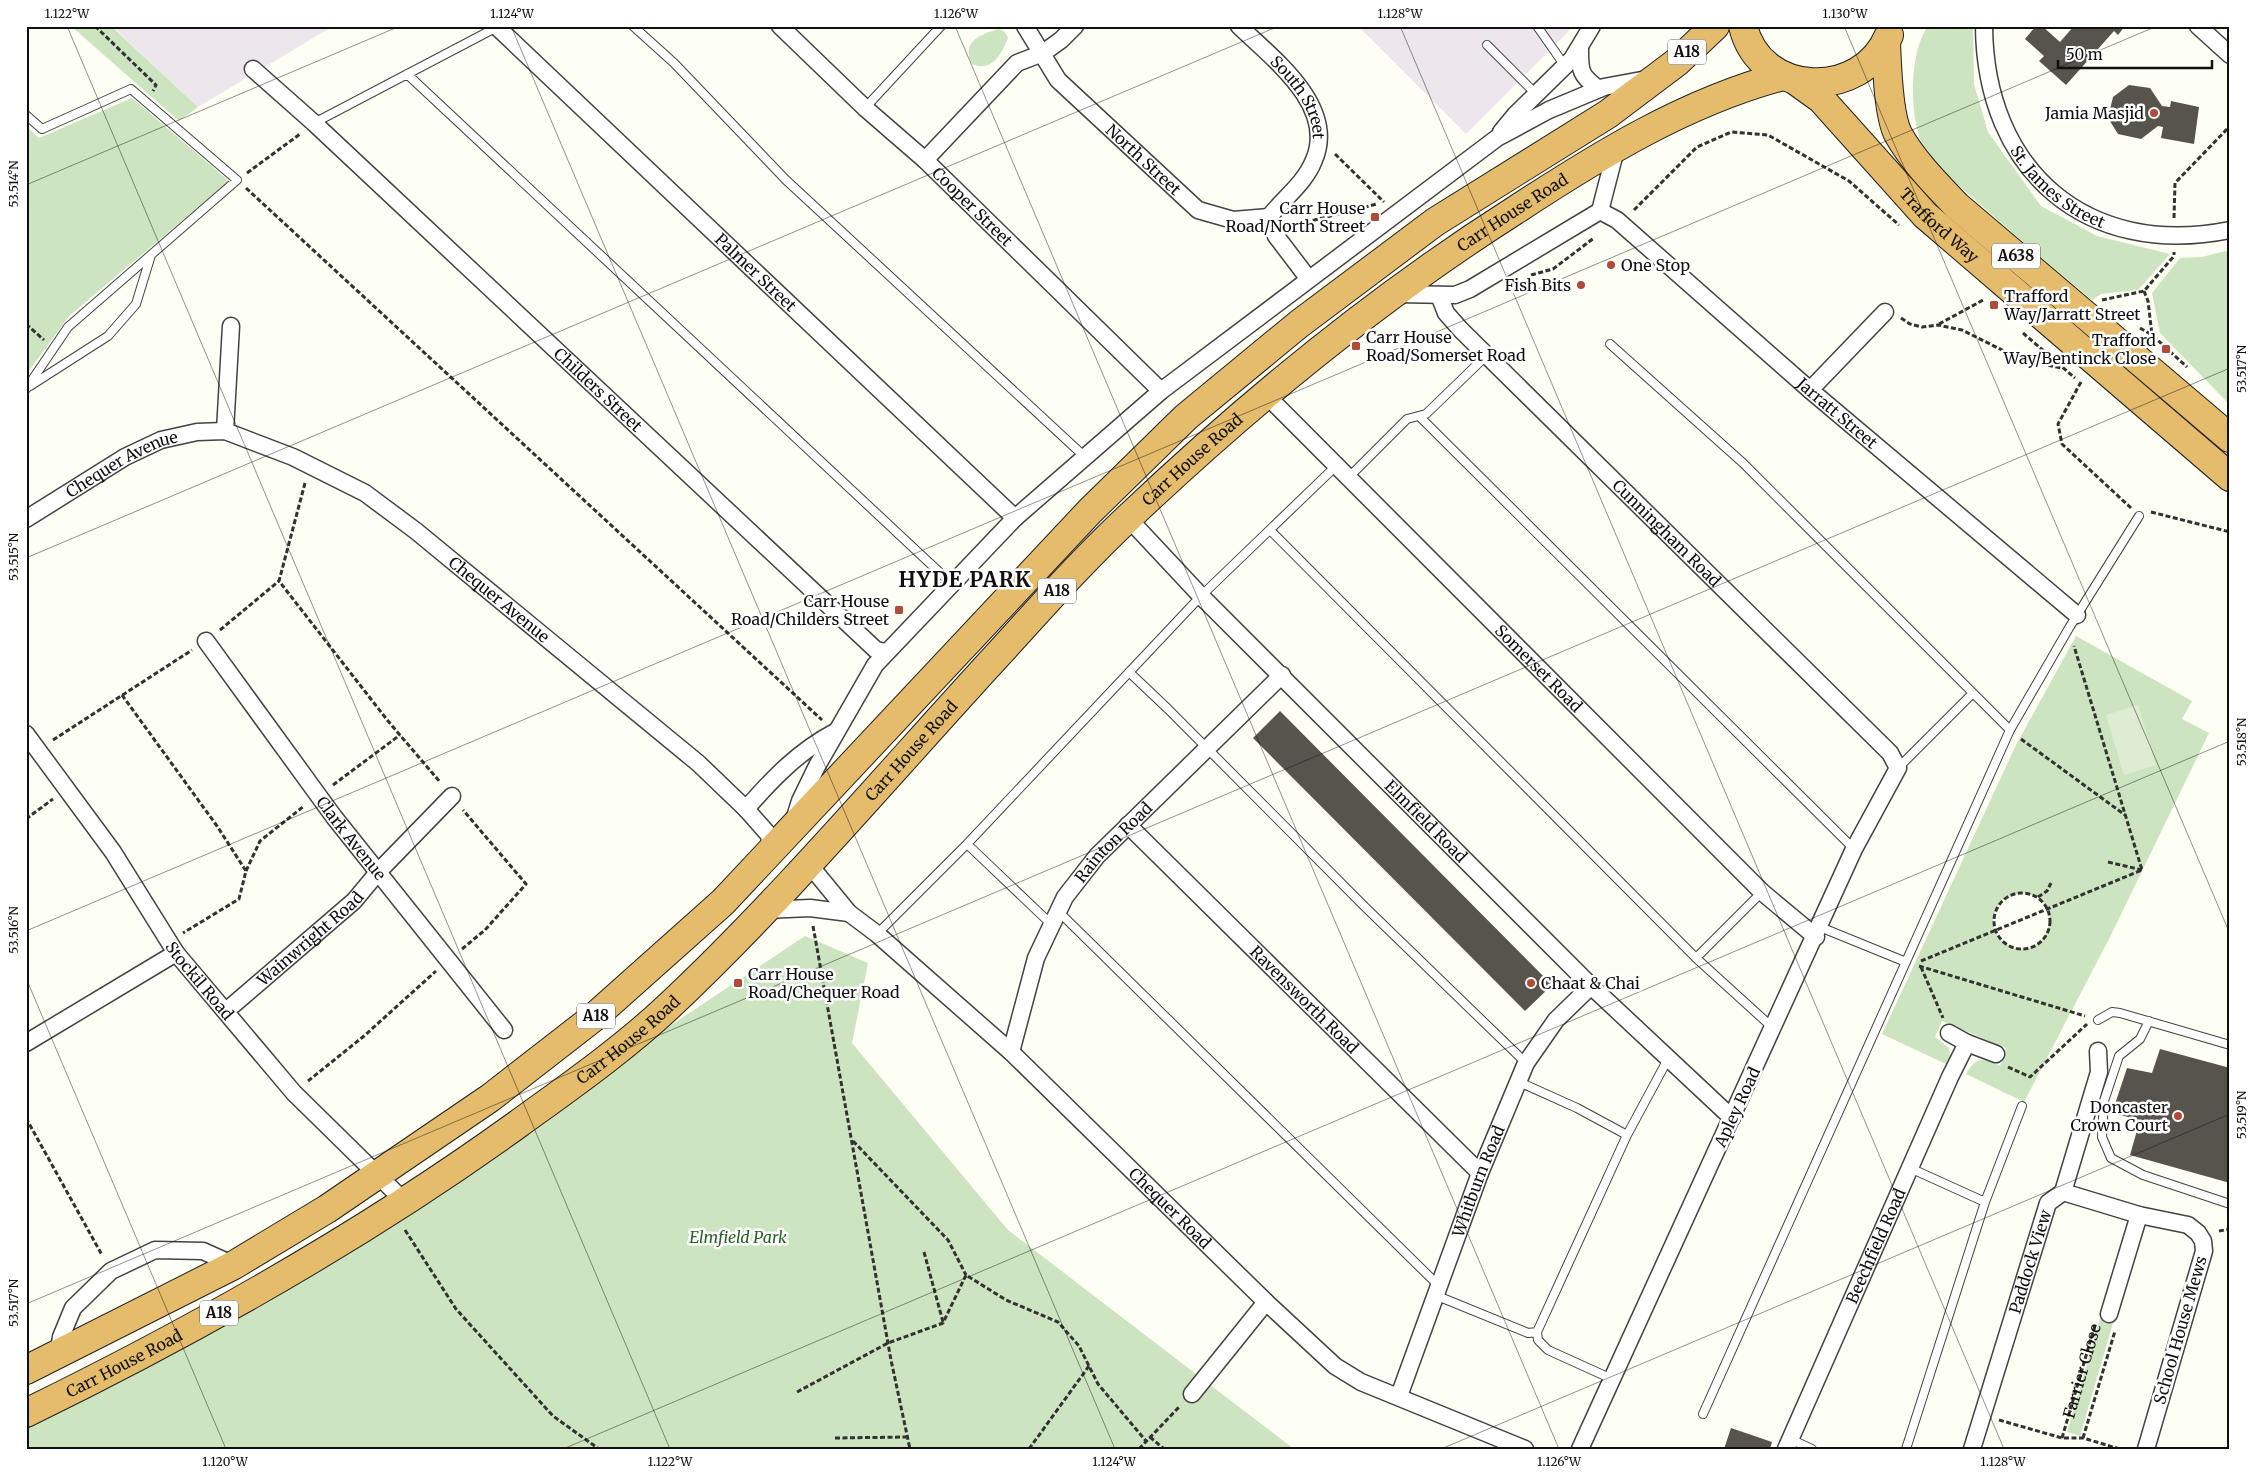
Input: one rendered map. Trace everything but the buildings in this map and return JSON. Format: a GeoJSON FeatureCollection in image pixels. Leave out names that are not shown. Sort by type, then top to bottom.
{"type":"FeatureCollection","features":[{"type":"Feature","properties":{"kind":"highway","name":"Carr House Road"},"geometry":{"type":"LineString","coordinates":[[26,1370],[234,1265],[378,1175],[490,1098],[593,1018],[724,902],[1090,511],[1186,417],[1298,324],[1435,222],[1608,114],[1677,62],[1715,26]]}},
{"type":"Feature","properties":{"kind":"highway","name":"Trafford Way"},"geometry":{"type":"LineString","coordinates":[[1743,26],[1745,36],[1764,64],[1822,99],[1925,215],[2078,364],[2230,477]]}},
{"type":"Feature","properties":{"kind":"highway","name":"Trafford Way"},"geometry":{"type":"LineString","coordinates":[[1891,30],[1888,87],[1897,132],[1925,172],[1957,206],[2230,438]]}},
{"type":"Feature","properties":{"kind":"highway"},"geometry":{"type":"LineString","coordinates":[[1789,78],[1826,83],[1858,72],[1876,57],[1891,30]]}},
{"type":"Feature","properties":{"kind":"highway","name":"Carr House Road"},"geometry":{"type":"LineString","coordinates":[[26,1413],[170,1340],[300,1267],[461,1165],[598,1065],[663,1012],[733,944],[1034,616],[1128,518],[1266,395],[1394,294],[1476,235],[1616,149],[1678,114],[1714,98],[1789,78]]}},
{"type":"Feature","properties":{"kind":"street","name":"Cooper Street"},"geometry":{"type":"LineString","coordinates":[[780,26],[865,108],[925,160],[1160,391]]}},
{"type":"Feature","properties":{"kind":"street","name":"North Street"},"geometry":{"type":"LineString","coordinates":[[1025,26],[1058,80],[1198,210],[1233,220],[1271,223]]}},
{"type":"Feature","properties":{"kind":"street"},"geometry":{"type":"LineString","coordinates":[[925,160],[1017,63],[1043,53],[1061,40],[1075,26]]}},
{"type":"Feature","properties":{"kind":"street","name":"South Street"},"geometry":{"type":"LineString","coordinates":[[1239,26],[1304,90],[1319,127],[1320,139],[1314,161],[1271,223]]}},
{"type":"Feature","properties":{"kind":"street"},"geometry":{"type":"LineString","coordinates":[[1497,138],[1564,66],[1580,46],[1592,26]]}},
{"type":"Feature","properties":{"kind":"street","name":"St. James Street"},"geometry":{"type":"LineString","coordinates":[[1984,26],[1990,86],[2004,130],[2036,178],[2059,198],[2085,216],[2145,235],[2200,236],[2230,230]]}},
{"type":"Feature","properties":{"kind":"street"},"geometry":{"type":"LineString","coordinates":[[2198,26],[2230,55]]}},
{"type":"Feature","properties":{"kind":"street","name":"Palmer Street"},"geometry":{"type":"LineString","coordinates":[[497,27],[1016,518]]}},
{"type":"Feature","properties":{"kind":"street"},"geometry":{"type":"LineString","coordinates":[[1580,46],[1580,70],[1585,80],[1599,89]]}},
{"type":"Feature","properties":{"kind":"street","name":"Childers Street"},"geometry":{"type":"LineString","coordinates":[[253,69],[314,123],[876,650],[886,652]]}},
{"type":"Feature","properties":{"kind":"street"},"geometry":{"type":"LineString","coordinates":[[791,829],[800,801],[835,732],[867,677],[886,652],[1016,518],[1160,391],[1308,278],[1390,207],[1497,138],[1549,110],[1599,89],[1658,76]]}},
{"type":"Feature","properties":{"kind":"street"},"geometry":{"type":"LineString","coordinates":[[1394,294],[1454,295],[1470,289],[1600,210],[1616,149]]}},
{"type":"Feature","properties":{"kind":"street","name":"Jarratt Street"},"geometry":{"type":"LineString","coordinates":[[1600,210],[1617,220],[2073,621]]}},
{"type":"Feature","properties":{"kind":"street"},"geometry":{"type":"LineString","coordinates":[[1271,223],[1308,278]]}},
{"type":"Feature","properties":{"kind":"street","name":"Cunningham Road"},"geometry":{"type":"LineString","coordinates":[[1439,295],[1446,313],[1486,356],[1890,752],[1898,768]]}},
{"type":"Feature","properties":{"kind":"street"},"geometry":{"type":"LineString","coordinates":[[1810,390],[1885,312]]}},
{"type":"Feature","properties":{"kind":"street"},"geometry":{"type":"LineString","coordinates":[[225,430],[231,326]]}},
{"type":"Feature","properties":{"kind":"street","name":"Somerset Road"},"geometry":{"type":"LineString","coordinates":[[1266,395],[1762,892],[1818,932]]}},
{"type":"Feature","properties":{"kind":"street","name":"Chequer Avenue"},"geometry":{"type":"LineString","coordinates":[[26,519],[125,457],[161,440],[197,432],[225,430],[310,465],[364,493],[416,531],[698,763],[746,809],[768,834],[771,852]]}},
{"type":"Feature","properties":{"kind":"street","name":"Elmfield Road"},"geometry":{"type":"LineString","coordinates":[[1128,518],[1201,596],[1591,986],[1732,1118]]}},
{"type":"Feature","properties":{"kind":"street","name":"Clark Avenue"},"geometry":{"type":"LineString","coordinates":[[206,641],[334,817],[504,1030]]}},
{"type":"Feature","properties":{"kind":"street","name":"Rainton Road"},"geometry":{"type":"LineString","coordinates":[[1011,1052],[1036,958],[1054,917],[1080,876],[1128,825],[1282,675]]}},
{"type":"Feature","properties":{"kind":"street"},"geometry":{"type":"LineString","coordinates":[[746,809],[778,772],[822,739],[835,732]]}},
{"type":"Feature","properties":{"kind":"street","name":"Stockil Road"},"geometry":{"type":"LineString","coordinates":[[26,734],[114,852],[173,948],[294,1092],[378,1175],[399,1206]]}},
{"type":"Feature","properties":{"kind":"street","name":"Apley Road"},"geometry":{"type":"LineString","coordinates":[[1580,1449],[1818,932],[1854,849],[1898,768]]}},
{"type":"Feature","properties":{"kind":"street","name":"Wainwright Road"},"geometry":{"type":"LineString","coordinates":[[226,1011],[354,901],[379,871],[452,796]]}},
{"type":"Feature","properties":{"kind":"street","name":"Ravensworth Road"},"geometry":{"type":"LineString","coordinates":[[1128,825],[1480,1173]]}},
{"type":"Feature","properties":{"kind":"street","name":"Chequer Road"},"geometry":{"type":"LineString","coordinates":[[808,863],[849,913],[877,934],[1011,1052],[1266,1302],[1335,1366],[1361,1382],[1525,1449]]}},
{"type":"Feature","properties":{"kind":"street","name":"Chequer Road"},"geometry":{"type":"LineString","coordinates":[[765,910],[810,908],[849,913]]}},
{"type":"Feature","properties":{"kind":"street"},"geometry":{"type":"LineString","coordinates":[[27,1042],[173,948]]}},
{"type":"Feature","properties":{"kind":"street","name":"Whitburn Road"},"geometry":{"type":"LineString","coordinates":[[1399,1396],[1480,1173],[1526,1063],[1556,1020],[1591,986]]}},
{"type":"Feature","properties":{"kind":"street"},"geometry":{"type":"LineString","coordinates":[[1949,1033],[1967,1043],[1996,1054]]}},
{"type":"Feature","properties":{"kind":"street","name":"Beechfield Road"},"geometry":{"type":"LineString","coordinates":[[1788,1444],[1967,1043]]}},
{"type":"Feature","properties":{"kind":"street","name":"Paddock View"},"geometry":{"type":"LineString","coordinates":[[1972,1449],[2048,1203],[2063,1192],[2099,1072],[2098,1051]]}},
{"type":"Feature","properties":{"kind":"street","name":"School House Mews"},"geometry":{"type":"LineString","coordinates":[[2063,1192],[2139,1215],[2188,1225],[2198,1232],[2203,1241],[2204,1252],[2146,1449]]}},
{"type":"Feature","properties":{"kind":"street","name":"Farrier Close"},"geometry":{"type":"LineString","coordinates":[[2109,1314],[2139,1215]]}},
{"type":"Feature","properties":{"kind":"street"},"geometry":{"type":"LineString","coordinates":[[58,1355],[61,1336],[73,1308],[111,1271],[155,1250],[203,1251],[234,1265]]}},
{"type":"Feature","properties":{"kind":"street"},"geometry":{"type":"LineString","coordinates":[[1192,1394],[1266,1302]]}},
{"type":"Feature","properties":{"kind":"lane"},"geometry":{"type":"LineString","coordinates":[[633,26],[674,62],[786,180],[1085,457]]}},
{"type":"Feature","properties":{"kind":"lane"},"geometry":{"type":"LineString","coordinates":[[865,108],[941,26]]}},
{"type":"Feature","properties":{"kind":"lane"},"geometry":{"type":"LineString","coordinates":[[1537,26],[1564,66]]}},
{"type":"Feature","properties":{"kind":"lane"},"geometry":{"type":"LineString","coordinates":[[314,123],[497,27]]}},
{"type":"Feature","properties":{"kind":"lane"},"geometry":{"type":"LineString","coordinates":[[1487,44],[1536,94]]}},
{"type":"Feature","properties":{"kind":"lane"},"geometry":{"type":"LineString","coordinates":[[407,74],[952,584]]}},
{"type":"Feature","properties":{"kind":"lane"},"geometry":{"type":"LineString","coordinates":[[26,115],[42,129],[131,89],[237,180],[68,327],[26,388]]}},
{"type":"Feature","properties":{"kind":"lane"},"geometry":{"type":"LineString","coordinates":[[26,388],[108,336],[136,304],[151,255]]}},
{"type":"Feature","properties":{"kind":"lane"},"geometry":{"type":"LineString","coordinates":[[1610,344],[1743,463],[2010,730]]}},
{"type":"Feature","properties":{"kind":"lane"},"geometry":{"type":"LineString","coordinates":[[1349,477],[1407,418],[1420,417],[1426,414],[1486,356]]}},
{"type":"Feature","properties":{"kind":"lane"},"geometry":{"type":"LineString","coordinates":[[1420,417],[1854,849]]}},
{"type":"Feature","properties":{"kind":"lane"},"geometry":{"type":"LineString","coordinates":[[877,934],[967,844],[1201,596],[1337,465]]}},
{"type":"Feature","properties":{"kind":"lane"},"geometry":{"type":"LineString","coordinates":[[1703,1414],[2010,730],[2073,621],[2139,516]]}},
{"type":"Feature","properties":{"kind":"lane"},"geometry":{"type":"LineString","coordinates":[[1270,530],[1696,958],[1773,1028]]}},
{"type":"Feature","properties":{"kind":"lane"},"geometry":{"type":"LineString","coordinates":[[1129,672],[1365,907],[1526,1063]]}},
{"type":"Feature","properties":{"kind":"lane"},"geometry":{"type":"LineString","coordinates":[[1898,768],[1973,693]]}},
{"type":"Feature","properties":{"kind":"lane"},"geometry":{"type":"LineString","coordinates":[[967,844],[1054,917],[1437,1291],[1528,1333],[1537,1332]]}},
{"type":"Feature","properties":{"kind":"lane"},"geometry":{"type":"LineString","coordinates":[[1696,958],[1762,892]]}},
{"type":"Feature","properties":{"kind":"lane"},"geometry":{"type":"LineString","coordinates":[[1818,932],[1906,962]]}},
{"type":"Feature","properties":{"kind":"lane"},"geometry":{"type":"LineString","coordinates":[[2098,1020],[2112,1012],[2230,1044]]}},
{"type":"Feature","properties":{"kind":"lane"},"geometry":{"type":"LineString","coordinates":[[2149,1021],[2140,1039],[2119,1056],[2104,1101],[2102,1137],[2111,1158],[2143,1176],[2230,1204]]}},
{"type":"Feature","properties":{"kind":"lane"},"geometry":{"type":"LineString","coordinates":[[1612,1379],[1548,1350],[1538,1340],[1537,1332],[1627,1135],[1668,1059]]}},
{"type":"Feature","properties":{"kind":"lane"},"geometry":{"type":"LineString","coordinates":[[1519,1082],[1577,1108],[1627,1135]]}},
{"type":"Feature","properties":{"kind":"lane"},"geometry":{"type":"LineString","coordinates":[[1906,1449],[1985,1202],[2022,1106]]}},
{"type":"Feature","properties":{"kind":"lane"},"geometry":{"type":"LineString","coordinates":[[1910,1168],[1985,1202]]}},
{"type":"Feature","properties":{"kind":"lane"},"geometry":{"type":"LineString","coordinates":[[1788,1444],[1812,1449]]}},
{"type":"Feature","properties":{"kind":"path"},"geometry":{"type":"LineString","coordinates":[[95,26],[156,85],[147,103]]}},
{"type":"Feature","properties":{"kind":"path"},"geometry":{"type":"LineString","coordinates":[[314,123],[237,180],[835,732]]}},
{"type":"Feature","properties":{"kind":"path"},"geometry":{"type":"LineString","coordinates":[[2086,315],[2104,298],[2144,291],[2174,256],[2175,183],[2230,126]]}},
{"type":"Feature","properties":{"kind":"path"},"geometry":{"type":"LineString","coordinates":[[1617,220],[1633,210],[1697,148],[1732,132],[1768,135],[1849,181],[1906,231]]}},
{"type":"Feature","properties":{"kind":"path"},"geometry":{"type":"LineString","coordinates":[[1320,139],[1390,207]]}},
{"type":"Feature","properties":{"kind":"path"},"geometry":{"type":"LineString","coordinates":[[1271,223],[1390,207]]}},
{"type":"Feature","properties":{"kind":"path"},"geometry":{"type":"LineString","coordinates":[[2144,291],[2148,301],[2152,336]]}},
{"type":"Feature","properties":{"kind":"path"},"geometry":{"type":"LineString","coordinates":[[1977,293],[1991,305]]}},
{"type":"Feature","properties":{"kind":"path"},"geometry":{"type":"LineString","coordinates":[[1885,312],[1891,309],[1910,324],[1922,327],[1938,324],[1984,299]]}},
{"type":"Feature","properties":{"kind":"path"},"geometry":{"type":"LineString","coordinates":[[26,324],[54,348]]}},
{"type":"Feature","properties":{"kind":"path"},"geometry":{"type":"LineString","coordinates":[[1938,324],[1962,330],[2022,360],[2062,368],[2078,364],[2081,382],[2058,424],[2062,444],[2139,516],[2152,511],[2230,532]]}},
{"type":"Feature","properties":{"kind":"path"},"geometry":{"type":"LineString","coordinates":[[2019,330],[2062,368]]}},
{"type":"Feature","properties":{"kind":"path"},"geometry":{"type":"LineString","coordinates":[[2081,382],[2088,388]]}},
{"type":"Feature","properties":{"kind":"path"},"geometry":{"type":"LineString","coordinates":[[38,750],[206,641],[280,581],[310,465]]}},
{"type":"Feature","properties":{"kind":"path"},"geometry":{"type":"LineString","coordinates":[[280,581],[388,721],[526,884],[485,930],[448,960],[364,1036],[294,1092]]}},
{"type":"Feature","properties":{"kind":"path"},"geometry":{"type":"LineString","coordinates":[[2073,621],[2142,870]]}},
{"type":"Feature","properties":{"kind":"path"},"geometry":{"type":"LineString","coordinates":[[122,696],[218,826],[246,871],[239,899],[173,948]]}},
{"type":"Feature","properties":{"kind":"path"},"geometry":{"type":"LineString","coordinates":[[2010,730],[2126,815]]}},
{"type":"Feature","properties":{"kind":"path"},"geometry":{"type":"LineString","coordinates":[[26,818],[68,789]]}},
{"type":"Feature","properties":{"kind":"path"},"geometry":{"type":"LineString","coordinates":[[2108,862],[2142,870]]}},
{"type":"Feature","properties":{"kind":"path"},"geometry":{"type":"LineString","coordinates":[[2098,1020],[1913,964],[2142,870]]}},
{"type":"Feature","properties":{"kind":"path"},"geometry":{"type":"LineString","coordinates":[[2038,897],[2047,891],[2051,883]]}},
{"type":"Feature","properties":{"kind":"path"},"geometry":{"type":"LineString","coordinates":[[2025,892],[2038,897],[2049,908],[2050,928],[2043,940],[2025,950],[2009,946],[1999,938],[1995,930],[1993,920],[1995,911],[2006,897],[2025,892]]}},
{"type":"Feature","properties":{"kind":"path"},"geometry":{"type":"LineString","coordinates":[[810,908],[888,1343],[910,1449]]}},
{"type":"Feature","properties":{"kind":"path"},"geometry":{"type":"LineString","coordinates":[[1921,966],[1949,1033]]}},
{"type":"Feature","properties":{"kind":"path"},"geometry":{"type":"LineString","coordinates":[[1996,1054],[2006,1066],[2030,1077],[2086,1025],[2098,1020]]}},
{"type":"Feature","properties":{"kind":"path"},"geometry":{"type":"LineString","coordinates":[[26,1118],[111,1271]]}},
{"type":"Feature","properties":{"kind":"path"},"geometry":{"type":"LineString","coordinates":[[852,1141],[948,1240],[966,1275],[1006,1300],[1058,1322],[1079,1346],[1098,1384],[1146,1441]]}},
{"type":"Feature","properties":{"kind":"path"},"geometry":{"type":"LineString","coordinates":[[399,1206],[456,1309],[553,1416],[599,1449]]}},
{"type":"Feature","properties":{"kind":"path"},"geometry":{"type":"LineString","coordinates":[[924,1252],[943,1323]]}},
{"type":"Feature","properties":{"kind":"path"},"geometry":{"type":"LineString","coordinates":[[797,1392],[888,1343],[943,1323],[966,1275]]}},
{"type":"Feature","properties":{"kind":"path","name":"Farrier Close"},"geometry":{"type":"LineString","coordinates":[[2062,1438],[2097,1315],[2109,1314],[2118,1321],[2083,1438]]}},
{"type":"Feature","properties":{"kind":"path"},"geometry":{"type":"LineString","coordinates":[[1029,1449],[1089,1366]]}},
{"type":"Feature","properties":{"kind":"path"},"geometry":{"type":"LineString","coordinates":[[1139,1449],[1192,1394]]}},
{"type":"Feature","properties":{"kind":"path"},"geometry":{"type":"LineString","coordinates":[[1981,1416],[2062,1438],[2083,1438],[2120,1449]]}},
{"type":"Feature","properties":{"kind":"path"},"geometry":{"type":"LineString","coordinates":[[836,1438],[908,1437]]}},
{"type":"Feature","properties":{"kind":"path"},"geometry":{"type":"LineString","coordinates":[[1150,1437],[1164,1449]]}},
{"type":"Feature","properties":{"kind":"shaded area"},"geometry":{"type":"Polygon","coordinates":[[[112,26],[333,26],[198,107],[112,26]]]}},
{"type":"Feature","properties":{"kind":"shaded area"},"geometry":{"type":"Polygon","coordinates":[[[1358,26],[1571,26],[1567,33],[1466,134],[1358,26]]]}},
{"type":"Feature","properties":{"kind":"green space"},"geometry":{"type":"Polygon","coordinates":[[[71,26],[111,26],[198,107],[179,121],[71,26]]]}},
{"type":"Feature","properties":{"kind":"green space"},"geometry":{"type":"Polygon","coordinates":[[[1928,26],[1973,26],[1974,84],[1988,132],[2041,206],[2097,236],[2170,254],[2138,290],[2101,294],[2092,300],[1931,161],[1923,148],[1918,132],[1914,114],[1913,94],[1916,55],[1928,26]]]}},
{"type":"Feature","properties":{"kind":"green space"},"geometry":{"type":"Polygon","coordinates":[[[999,29],[1005,32],[1008,38],[1003,50],[991,64],[979,66],[972,64],[969,56],[971,44],[980,36],[999,29]]]}},
{"type":"Feature","properties":{"kind":"green space"},"geometry":{"type":"Polygon","coordinates":[[[132,98],[229,181],[69,316],[26,375],[26,126],[39,138],[132,98]]]}},
{"type":"Feature","properties":{"kind":"green space"},"geometry":{"type":"Polygon","coordinates":[[[2230,250],[2230,405],[2160,333],[2152,293],[2180,258],[2202,257],[2230,250]]]}},
{"type":"Feature","properties":{"kind":"green space"},"geometry":{"type":"Polygon","coordinates":[[[2076,636],[2192,701],[2182,719],[2209,733],[2110,937],[2024,1102],[1966,1074],[1973,1064],[1981,1060],[1990,1061],[2000,1066],[2006,1048],[1942,1021],[1935,1037],[1949,1048],[1950,1056],[1946,1064],[1882,1034],[2016,745],[2076,636]],[[2025,893],[2016,894],[2008,897],[1998,905],[1993,924],[1997,936],[2006,944],[2018,948],[2030,948],[2041,941],[2048,928],[2049,908],[2038,897],[2025,893]]]}},
{"type":"Feature","properties":{"kind":"green space"},"geometry":{"type":"Polygon","coordinates":[[[2138,705],[2156,765],[2124,775],[2106,715],[2138,705]]]}},
{"type":"Feature","properties":{"kind":"green space","name":"Elmfield Park"},"geometry":{"type":"Polygon","coordinates":[[[805,936],[868,963],[852,1043],[1008,1230],[1294,1449],[26,1449],[26,1423],[461,1165],[805,936]]]}},
{"type":"Feature","properties":{"kind":"green space"},"geometry":{"type":"Polygon","coordinates":[[[2100,1319],[2113,1323],[2080,1436],[2067,1432],[2100,1319]]]}},
{"type":"Feature","properties":{"kind":"place","name":"Jamia Masjid"},"geometry":{"type":"Point","coordinates":[2154,113]}},
{"type":"Feature","properties":{"kind":"place","name":"Carr House Road/North Street"},"geometry":{"type":"Point","coordinates":[1375,217]}},
{"type":"Feature","properties":{"kind":"place","name":"One Stop"},"geometry":{"type":"Point","coordinates":[1611,265]}},
{"type":"Feature","properties":{"kind":"place","name":"Fish Bits"},"geometry":{"type":"Point","coordinates":[1581,285]}},
{"type":"Feature","properties":{"kind":"place","name":"Trafford Way/Jarratt Street"},"geometry":{"type":"Point","coordinates":[1994,305]}},
{"type":"Feature","properties":{"kind":"place","name":"Carr House Road/Somerset Road"},"geometry":{"type":"Point","coordinates":[1356,346]}},
{"type":"Feature","properties":{"kind":"place","name":"Trafford Way/Bentinck Close"},"geometry":{"type":"Point","coordinates":[2166,349]}},
{"type":"Feature","properties":{"kind":"place","name":"Carr House Road/Childers Street"},"geometry":{"type":"Point","coordinates":[899,610]}},
{"type":"Feature","properties":{"kind":"place","name":"Carr House Road/Chequer Road"},"geometry":{"type":"Point","coordinates":[738,983]}},
{"type":"Feature","properties":{"kind":"place","name":"Chaat & Chai"},"geometry":{"type":"Point","coordinates":[1531,983]}},
{"type":"Feature","properties":{"kind":"place","name":"Doncaster Crown Court"},"geometry":{"type":"Point","coordinates":[2178,1116]}},
{"type":"Feature","properties":{"kind":"district","name":"HYDE PARK"},"geometry":{"type":"Point","coordinates":[965,580]}}]}
